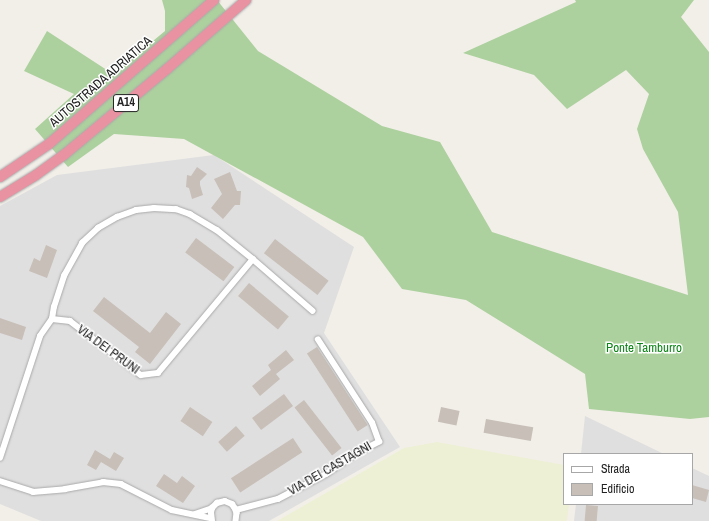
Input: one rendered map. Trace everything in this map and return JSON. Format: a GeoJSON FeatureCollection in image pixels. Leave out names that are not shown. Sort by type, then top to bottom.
{"type":"FeatureCollection","features":[{"type":"Feature","properties":{"kind":"highway","name":"AUTOSTRADA ADRIATICA"},"geometry":{"type":"LineString","coordinates":[[0,178],[49,144],[214,0]]}},
{"type":"Feature","properties":{"kind":"highway","name":"A14"},"geometry":{"type":"LineString","coordinates":[[0,197],[36,175],[65,154],[246,0]]}},
{"type":"Feature","properties":{"kind":"street"},"geometry":{"type":"LineString","coordinates":[[0,458],[40,336],[52,320],[54,307],[64,276],[82,243],[98,228],[117,217],[136,210],[154,208],[176,209],[190,214],[217,230],[314,311]]}},
{"type":"Feature","properties":{"kind":"street","name":"VIA DEI PRUNI"},"geometry":{"type":"LineString","coordinates":[[52,320],[70,321],[142,375],[158,373],[253,259]]}},
{"type":"Feature","properties":{"kind":"street","name":"VIA DEI CASTAGNI"},"geometry":{"type":"LineString","coordinates":[[236,510],[278,499],[326,474],[357,453],[379,442],[372,423],[318,340]]}},
{"type":"Feature","properties":{"kind":"street"},"geometry":{"type":"LineString","coordinates":[[0,481],[32,492],[65,489],[103,482],[121,484],[172,510],[195,514],[212,520],[212,508]]}},
{"type":"Feature","properties":{"kind":"street"},"geometry":{"type":"LineString","coordinates":[[195,514],[212,508],[217,503],[225,501],[232,504],[236,510],[235,521]]}},
{"type":"Feature","properties":{"kind":"shaded area"},"geometry":{"type":"Polygon","coordinates":[[[214,155],[354,247],[324,333],[400,447],[269,521],[41,521],[0,504],[0,206],[57,175],[214,155]]]}},
{"type":"Feature","properties":{"kind":"shaded area"},"geometry":{"type":"Polygon","coordinates":[[[585,416],[662,453],[581,453],[585,416]]]}},
{"type":"Feature","properties":{"kind":"shaded area"},"geometry":{"type":"Polygon","coordinates":[[[693,468],[709,476],[709,521],[574,521],[576,505],[693,505],[693,468]]]}},
{"type":"Feature","properties":{"kind":"green space","name":"Ponte Tamburro"},"geometry":{"type":"Polygon","coordinates":[[[162,0],[217,0],[258,51],[382,126],[440,142],[492,232],[688,295],[678,212],[643,149],[637,129],[649,94],[626,70],[567,109],[534,75],[463,53],[576,2],[575,0],[694,0],[681,17],[709,52],[709,417],[690,419],[589,409],[585,374],[466,300],[402,289],[363,237],[184,139],[114,134],[68,167],[35,129],[74,94],[24,71],[47,31],[113,74],[165,31],[165,11],[162,0]]]}},
{"type":"Feature","properties":{"kind":"green space"},"geometry":{"type":"Polygon","coordinates":[[[437,442],[563,465],[563,505],[569,505],[567,521],[277,521],[404,448],[437,442]]]}},
{"type":"Feature","properties":{"kind":"building"},"geometry":{"type":"Polygon","coordinates":[[[197,167],[207,174],[200,181],[203,195],[192,199],[189,188],[186,187],[187,175],[191,176],[197,167]]]}},
{"type":"Feature","properties":{"kind":"building"},"geometry":{"type":"Polygon","coordinates":[[[230,172],[237,191],[241,191],[240,205],[235,205],[223,219],[211,208],[222,194],[214,179],[230,172]]]}},
{"type":"Feature","properties":{"kind":"building"},"geometry":{"type":"Polygon","coordinates":[[[196,238],[234,267],[224,281],[185,252],[196,238]]]}},
{"type":"Feature","properties":{"kind":"building"},"geometry":{"type":"Polygon","coordinates":[[[275,239],[329,281],[318,295],[264,253],[275,239]]]}},
{"type":"Feature","properties":{"kind":"building"},"geometry":{"type":"Polygon","coordinates":[[[46,245],[57,250],[47,278],[29,271],[34,258],[40,261],[46,245]]]}},
{"type":"Feature","properties":{"kind":"building"},"geometry":{"type":"Polygon","coordinates":[[[249,283],[289,316],[278,329],[238,296],[249,283]]]}},
{"type":"Feature","properties":{"kind":"building"},"geometry":{"type":"Polygon","coordinates":[[[104,297],[150,333],[166,312],[181,324],[150,364],[135,352],[139,347],[93,311],[104,297]]]}},
{"type":"Feature","properties":{"kind":"building"},"geometry":{"type":"Polygon","coordinates":[[[0,318],[26,327],[22,340],[0,333],[0,318]]]}},
{"type":"Feature","properties":{"kind":"building"},"geometry":{"type":"Polygon","coordinates":[[[317,347],[368,425],[358,432],[307,354],[317,347]]]}},
{"type":"Feature","properties":{"kind":"building"},"geometry":{"type":"Polygon","coordinates":[[[286,350],[294,360],[276,374],[280,379],[260,396],[252,386],[271,370],[268,365],[286,350]]]}},
{"type":"Feature","properties":{"kind":"building"},"geometry":{"type":"Polygon","coordinates":[[[284,394],[293,406],[261,430],[252,418],[284,394]]]}},
{"type":"Feature","properties":{"kind":"building"},"geometry":{"type":"Polygon","coordinates":[[[304,400],[342,448],[332,455],[295,407],[304,400]]]}},
{"type":"Feature","properties":{"kind":"building"},"geometry":{"type":"Polygon","coordinates":[[[190,407],[212,422],[203,436],[180,421],[190,407]]]}},
{"type":"Feature","properties":{"kind":"building"},"geometry":{"type":"Polygon","coordinates":[[[441,407],[460,411],[456,426],[438,422],[441,407]]]}},
{"type":"Feature","properties":{"kind":"building"},"geometry":{"type":"Polygon","coordinates":[[[486,419],[533,427],[531,441],[484,433],[486,419]]]}},
{"type":"Feature","properties":{"kind":"building"},"geometry":{"type":"Polygon","coordinates":[[[236,426],[245,436],[227,452],[218,442],[236,426]]]}},
{"type":"Feature","properties":{"kind":"building"},"geometry":{"type":"Polygon","coordinates":[[[293,438],[302,452],[240,493],[231,478],[293,438]]]}},
{"type":"Feature","properties":{"kind":"building"},"geometry":{"type":"Polygon","coordinates":[[[95,450],[110,459],[114,452],[124,458],[116,471],[101,462],[96,470],[87,465],[95,450]]]}},
{"type":"Feature","properties":{"kind":"building"},"geometry":{"type":"Polygon","coordinates":[[[164,474],[177,483],[182,476],[195,486],[183,503],[156,486],[164,474]]]}},
{"type":"Feature","properties":{"kind":"building"},"geometry":{"type":"Polygon","coordinates":[[[693,485],[709,490],[706,502],[693,498],[693,485]]]}},
{"type":"Feature","properties":{"kind":"building"},"geometry":{"type":"Polygon","coordinates":[[[586,505],[598,506],[597,521],[585,521],[586,505]]]}}]}
